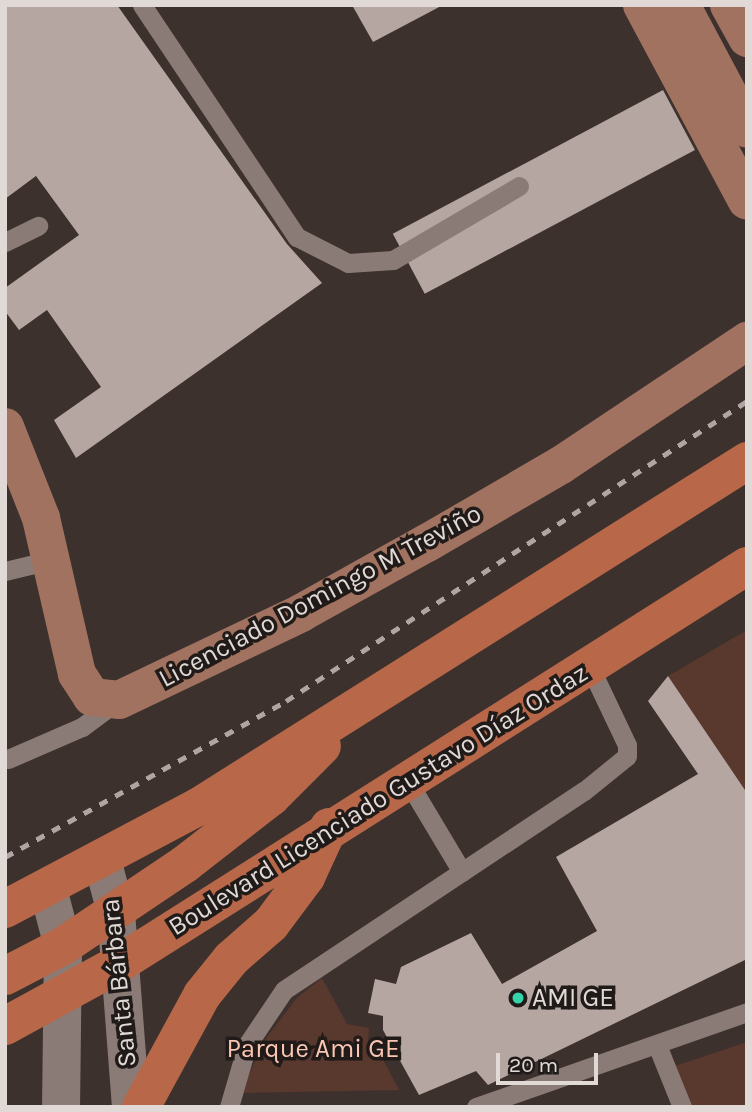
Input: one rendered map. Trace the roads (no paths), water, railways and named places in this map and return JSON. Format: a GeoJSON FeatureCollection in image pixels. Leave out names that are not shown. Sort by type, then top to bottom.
{"type":"FeatureCollection","features":[{"type":"Feature","properties":{"kind":"main road"},"geometry":{"type":"LineString","coordinates":[[642,5],[747,201]]}},
{"type":"Feature","properties":{"kind":"main road"},"geometry":{"type":"LineString","coordinates":[[681,5],[747,129]]}},
{"type":"Feature","properties":{"kind":"main road"},"geometry":{"type":"LineString","coordinates":[[705,5],[747,83]]}},
{"type":"Feature","properties":{"kind":"main road"},"geometry":{"type":"LineString","coordinates":[[729,5],[747,38]]}},
{"type":"Feature","properties":{"kind":"main road","name":"Licenciado Domingo M Treviño"},"geometry":{"type":"LineString","coordinates":[[121,699],[300,613],[427,543],[561,465],[747,341]]}},
{"type":"Feature","properties":{"kind":"main road"},"geometry":{"type":"LineString","coordinates":[[5,427],[24,468],[84,687],[104,701],[121,699]]}},
{"type":"Feature","properties":{"kind":"main road"},"geometry":{"type":"LineString","coordinates":[[5,909],[103,860],[342,718],[747,461]]}},
{"type":"Feature","properties":{"kind":"main road","name":"Boulevard Licenciado Gustavo Díaz Ordaz"},"geometry":{"type":"LineString","coordinates":[[5,1027],[120,963],[328,827],[590,667],[747,566]]}},
{"type":"Feature","properties":{"kind":"main road"},"geometry":{"type":"LineString","coordinates":[[5,976],[63,946],[116,912],[271,797],[312,758],[342,718]]}},
{"type":"Feature","properties":{"kind":"main road"},"geometry":{"type":"LineString","coordinates":[[141,1107],[202,995],[232,958],[271,924],[306,877],[328,827]]}},
{"type":"Feature","properties":{"kind":"street","name":"Santa Bárbara"},"geometry":{"type":"LineString","coordinates":[[103,860],[116,912],[131,1107]]}},
{"type":"Feature","properties":{"kind":"street","name":"Santa Bárbara"},"geometry":{"type":"LineString","coordinates":[[48,889],[63,946],[61,1107]]}},
{"type":"Feature","properties":{"kind":"lane"},"geometry":{"type":"LineString","coordinates":[[142,5],[297,237],[348,263],[393,260],[519,186]]}},
{"type":"Feature","properties":{"kind":"lane"},"geometry":{"type":"LineString","coordinates":[[5,242],[38,226]]}},
{"type":"Feature","properties":{"kind":"lane"},"geometry":{"type":"LineString","coordinates":[[5,571],[51,559]]}},
{"type":"Feature","properties":{"kind":"lane"},"geometry":{"type":"LineString","coordinates":[[229,1107],[247,1045],[284,990],[584,791],[626,756],[627,745],[590,667]]}},
{"type":"Feature","properties":{"kind":"lane"},"geometry":{"type":"LineString","coordinates":[[8,760],[82,727],[121,699]]}},
{"type":"Feature","properties":{"kind":"lane"},"geometry":{"type":"LineString","coordinates":[[407,780],[462,872]]}},
{"type":"Feature","properties":{"kind":"lane"},"geometry":{"type":"LineString","coordinates":[[476,1107],[747,1012]]}},
{"type":"Feature","properties":{"kind":"lane"},"geometry":{"type":"LineString","coordinates":[[657,1045],[682,1107]]}},
{"type":"Feature","properties":{"kind":"railway"},"geometry":{"type":"LineString","coordinates":[[5,857],[286,701],[747,401]]}},
{"type":"Feature","properties":{"kind":"place","name":"AMI GE"},"geometry":{"type":"Point","coordinates":[518,998]}},
{"type":"Feature","properties":{"kind":"park label","name":"Parque Ami GE"},"geometry":{"type":"Point","coordinates":[313,1049]}}]}
